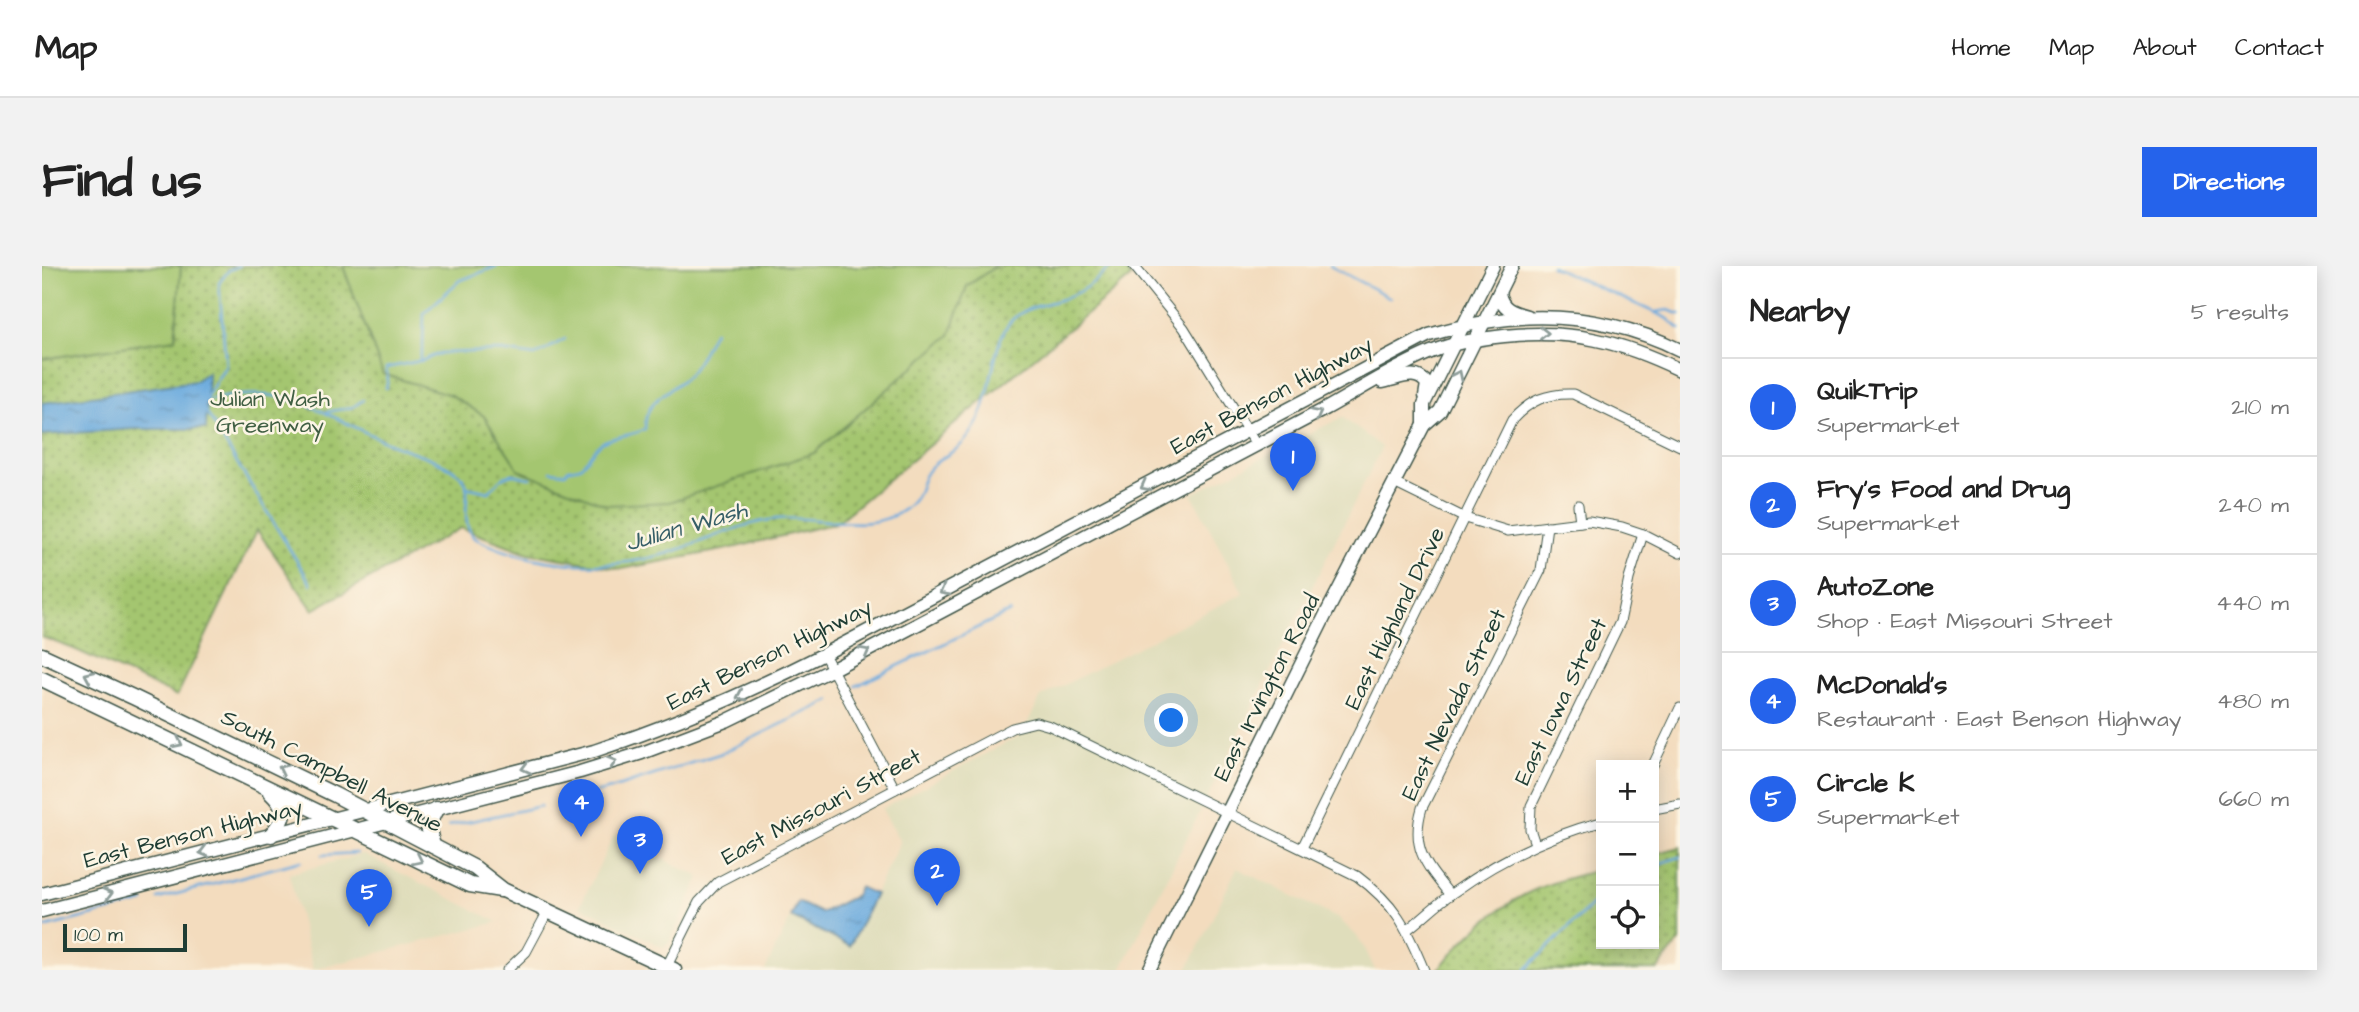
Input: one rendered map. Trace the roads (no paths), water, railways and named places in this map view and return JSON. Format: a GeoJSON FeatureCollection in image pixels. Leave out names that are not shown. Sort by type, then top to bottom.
{"type":"FeatureCollection","features":[{"type":"Feature","properties":{"kind":"main road","name":"East Irvington Road"},"geometry":{"type":"LineString","coordinates":[[1424,425],[1424,404],[1493,266]]}},
{"type":"Feature","properties":{"kind":"main road","name":"East Irvington Road"},"geometry":{"type":"LineString","coordinates":[[1149,970],[1394,482],[1424,425],[1440,411],[1512,266]]}},
{"type":"Feature","properties":{"kind":"main road"},"geometry":{"type":"LineString","coordinates":[[1499,293],[1507,309],[1534,317],[1573,318],[1620,326],[1680,350]]}},
{"type":"Feature","properties":{"kind":"main road","name":"East Benson Highway"},"geometry":{"type":"LineString","coordinates":[[42,894],[585,753],[639,736],[740,696],[824,654],[1415,342],[1464,325],[1534,317]]}},
{"type":"Feature","properties":{"kind":"main road","name":"East Benson Highway"},"geometry":{"type":"LineString","coordinates":[[42,911],[580,772],[642,753],[726,721],[831,670],[1372,383],[1430,353],[1454,344],[1533,333],[1589,337],[1632,349],[1680,370]]}},
{"type":"Feature","properties":{"kind":"main road"},"geometry":{"type":"LineString","coordinates":[[1372,383],[1418,375],[1427,384],[1424,404]]}},
{"type":"Feature","properties":{"kind":"main road"},"geometry":{"type":"LineString","coordinates":[[1070,525],[1078,540]]}},
{"type":"Feature","properties":{"kind":"main road","name":"South Campbell Avenue"},"geometry":{"type":"LineString","coordinates":[[42,655],[365,811],[475,868],[503,890],[668,969]]}},
{"type":"Feature","properties":{"kind":"main road","name":"South Campbell Avenue"},"geometry":{"type":"LineString","coordinates":[[42,679],[470,885],[503,890]]}},
{"type":"Feature","properties":{"kind":"main road"},"geometry":{"type":"LineString","coordinates":[[262,784],[282,803],[280,825],[271,835]]}},
{"type":"Feature","properties":{"kind":"main road"},"geometry":{"type":"LineString","coordinates":[[433,846],[428,826],[436,809]]}},
{"type":"Feature","properties":{"kind":"street"},"geometry":{"type":"LineString","coordinates":[[1136,268],[1184,328],[1257,446]]}},
{"type":"Feature","properties":{"kind":"street","name":"East Highland Drive"},"geometry":{"type":"LineString","coordinates":[[1302,848],[1512,420],[1523,407],[1537,398],[1555,393],[1573,394],[1680,446]]}},
{"type":"Feature","properties":{"kind":"street"},"geometry":{"type":"LineString","coordinates":[[1394,482],[1465,518],[1508,531],[1589,521],[1643,534],[1680,553]]}},
{"type":"Feature","properties":{"kind":"street"},"geometry":{"type":"LineString","coordinates":[[1578,505],[1580,522]]}},
{"type":"Feature","properties":{"kind":"street","name":"East Nevada Street"},"geometry":{"type":"LineString","coordinates":[[1450,895],[1419,851],[1418,822],[1422,808],[1541,570],[1547,526]]}},
{"type":"Feature","properties":{"kind":"street","name":"East Iowa Street"},"geometry":{"type":"LineString","coordinates":[[1535,844],[1530,829],[1531,806],[1620,622],[1629,579],[1643,534]]}},
{"type":"Feature","properties":{"kind":"street"},"geometry":{"type":"LineString","coordinates":[[824,654],[895,789]]}},
{"type":"Feature","properties":{"kind":"street"},"geometry":{"type":"LineString","coordinates":[[1655,760],[1680,708]]}},
{"type":"Feature","properties":{"kind":"street","name":"East Missouri Street"},"geometry":{"type":"LineString","coordinates":[[668,969],[699,902],[712,887],[1012,728],[1036,722],[1051,726],[1227,813]]}},
{"type":"Feature","properties":{"kind":"street"},"geometry":{"type":"LineString","coordinates":[[1659,808],[1680,804]]}},
{"type":"Feature","properties":{"kind":"street"},"geometry":{"type":"LineString","coordinates":[[1227,813],[1357,876],[1377,891],[1407,930],[1424,970]]}},
{"type":"Feature","properties":{"kind":"street"},"geometry":{"type":"LineString","coordinates":[[1407,930],[1450,895],[1489,869],[1535,844],[1598,823]]}},
{"type":"Feature","properties":{"kind":"street"},"geometry":{"type":"LineString","coordinates":[[507,970],[526,952],[548,911]]}},
{"type":"Feature","properties":{"kind":"water"},"geometry":{"type":"Polygon","coordinates":[[[208,372],[206,429],[135,429],[42,435],[42,403],[195,381],[208,372]]]}},
{"type":"Feature","properties":{"kind":"water"},"geometry":{"type":"Polygon","coordinates":[[[859,887],[875,894],[850,946],[791,917],[798,902],[821,913],[855,896],[859,887]]]}},
{"type":"Feature","properties":{"kind":"waterway"},"geometry":{"type":"LineString","coordinates":[[206,398],[226,365],[219,283],[229,270],[239,266]]}},
{"type":"Feature","properties":{"kind":"waterway"},"geometry":{"type":"LineString","coordinates":[[386,388],[386,368],[419,361],[423,346],[424,313],[459,281],[497,266]]}},
{"type":"Feature","properties":{"kind":"waterway","name":"Julian Wash"},"geometry":{"type":"LineString","coordinates":[[205,401],[259,394],[281,397],[302,403],[446,466],[466,482],[469,530],[474,538],[496,548],[544,561],[568,564],[641,560],[762,521],[792,518],[860,523],[891,517],[905,509],[916,498],[929,469],[959,446],[977,423],[985,402],[1000,340],[1010,322],[1022,312],[1080,291],[1097,280],[1111,266]]}},
{"type":"Feature","properties":{"kind":"waterway"},"geometry":{"type":"LineString","coordinates":[[1330,266],[1391,298]]}},
{"type":"Feature","properties":{"kind":"waterway"},"geometry":{"type":"LineString","coordinates":[[1551,266],[1667,318],[1680,329]]}},
{"type":"Feature","properties":{"kind":"waterway"},"geometry":{"type":"LineString","coordinates":[[1656,312],[1668,310],[1680,314]]}},
{"type":"Feature","properties":{"kind":"waterway"},"geometry":{"type":"LineString","coordinates":[[551,471],[565,473],[569,469],[580,467],[601,443],[645,429],[649,410],[659,397],[692,371],[714,331]]}},
{"type":"Feature","properties":{"kind":"waterway"},"geometry":{"type":"LineString","coordinates":[[421,361],[441,353],[501,351],[535,356],[565,339]]}},
{"type":"Feature","properties":{"kind":"waterway"},"geometry":{"type":"LineString","coordinates":[[327,412],[353,407],[363,400]]}},
{"type":"Feature","properties":{"kind":"waterway"},"geometry":{"type":"LineString","coordinates":[[205,410],[311,584]]}},
{"type":"Feature","properties":{"kind":"waterway"},"geometry":{"type":"LineString","coordinates":[[466,487],[489,492],[510,474],[531,478]]}},
{"type":"Feature","properties":{"kind":"waterway"},"geometry":{"type":"LineString","coordinates":[[856,686],[1010,612]]}},
{"type":"Feature","properties":{"kind":"waterway"},"geometry":{"type":"LineString","coordinates":[[566,800],[611,789],[722,753],[831,700]]}},
{"type":"Feature","properties":{"kind":"waterway"},"geometry":{"type":"LineString","coordinates":[[448,826],[541,806]]}},
{"type":"Feature","properties":{"kind":"waterway"},"geometry":{"type":"LineString","coordinates":[[322,855],[357,853]]}},
{"type":"Feature","properties":{"kind":"waterway"},"geometry":{"type":"LineString","coordinates":[[1659,863],[1680,857]]}},
{"type":"Feature","properties":{"kind":"waterway"},"geometry":{"type":"LineString","coordinates":[[158,899],[301,861]]}},
{"type":"Feature","properties":{"kind":"waterway"},"geometry":{"type":"LineString","coordinates":[[1525,970],[1596,901]]}},
{"type":"Feature","properties":{"kind":"waterway"},"geometry":{"type":"LineString","coordinates":[[43,928],[144,902]]}},
{"type":"Feature","properties":{"kind":"place","name":"QuikTrip"},"geometry":{"type":"Point","coordinates":[1293,491]}},
{"type":"Feature","properties":{"kind":"place","name":"McDonald's"},"geometry":{"type":"Point","coordinates":[581,837]}},
{"type":"Feature","properties":{"kind":"place","name":"AutoZone"},"geometry":{"type":"Point","coordinates":[640,874]}},
{"type":"Feature","properties":{"kind":"place","name":"Fry's Food and Drug"},"geometry":{"type":"Point","coordinates":[937,906]}},
{"type":"Feature","properties":{"kind":"place","name":"Circle K"},"geometry":{"type":"Point","coordinates":[369,927]}},
{"type":"Feature","properties":{"kind":"park label","name":"Julian Wash Greenway"},"geometry":{"type":"Point","coordinates":[270,411]}}]}
